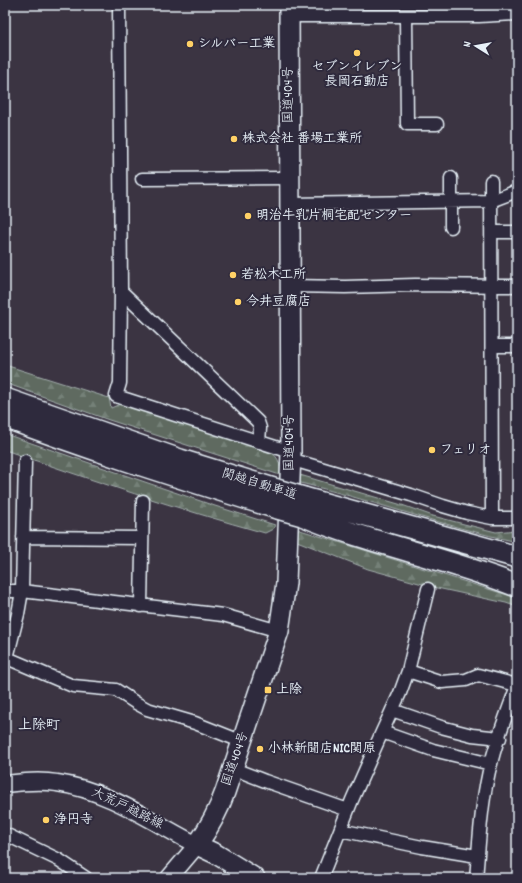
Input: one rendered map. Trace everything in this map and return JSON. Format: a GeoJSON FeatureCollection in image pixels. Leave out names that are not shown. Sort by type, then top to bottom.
{"type":"FeatureCollection","features":[{"type":"Feature","properties":{"kind":"highway","name":"国道404号"},"geometry":{"type":"LineString","coordinates":[[197,845],[219,810],[234,769],[279,631],[286,582],[291,455],[289,11]]}},
{"type":"Feature","properties":{"kind":"highway","name":"関越自動車道"},"geometry":{"type":"LineString","coordinates":[[5,399],[180,460],[277,499]]}},
{"type":"Feature","properties":{"kind":"highway","name":"関越自動車道"},"geometry":{"type":"LineString","coordinates":[[5,417],[120,458],[277,499],[303,507],[368,534],[517,575]]}},
{"type":"Feature","properties":{"kind":"highway","name":"関越自動車道"},"geometry":{"type":"LineString","coordinates":[[303,507],[371,518],[517,558]]}},
{"type":"Feature","properties":{"kind":"highway"},"geometry":{"type":"LineString","coordinates":[[303,507],[332,528],[437,559],[517,586]]}},
{"type":"Feature","properties":{"kind":"highway"},"geometry":{"type":"LineString","coordinates":[[371,518],[517,551]]}},
{"type":"Feature","properties":{"kind":"highway"},"geometry":{"type":"LineString","coordinates":[[197,845],[216,854],[255,878]]}},
{"type":"Feature","properties":{"kind":"main road","name":"大荒戸越路線"},"geometry":{"type":"LineString","coordinates":[[5,784],[41,781],[70,785],[90,790],[117,802],[197,845]]}},
{"type":"Feature","properties":{"kind":"main road"},"geometry":{"type":"LineString","coordinates":[[169,878],[197,845]]}},
{"type":"Feature","properties":{"kind":"street"},"geometry":{"type":"LineString","coordinates":[[119,5],[121,291],[120,383],[116,396],[259,442],[291,455],[443,506],[492,518],[517,518]]}},
{"type":"Feature","properties":{"kind":"street"},"geometry":{"type":"LineString","coordinates":[[289,11],[406,16],[517,14]]}},
{"type":"Feature","properties":{"kind":"street"},"geometry":{"type":"LineString","coordinates":[[406,16],[407,124],[437,124]]}},
{"type":"Feature","properties":{"kind":"street"},"geometry":{"type":"LineString","coordinates":[[142,179],[289,178]]}},
{"type":"Feature","properties":{"kind":"street"},"geometry":{"type":"LineString","coordinates":[[451,178],[451,227]]}},
{"type":"Feature","properties":{"kind":"street"},"geometry":{"type":"LineString","coordinates":[[491,181],[492,518]]}},
{"type":"Feature","properties":{"kind":"street"},"geometry":{"type":"LineString","coordinates":[[290,204],[491,201],[517,191]]}},
{"type":"Feature","properties":{"kind":"street"},"geometry":{"type":"LineString","coordinates":[[492,232],[517,232]]}},
{"type":"Feature","properties":{"kind":"street"},"geometry":{"type":"LineString","coordinates":[[290,286],[517,286]]}},
{"type":"Feature","properties":{"kind":"street"},"geometry":{"type":"LineString","coordinates":[[121,291],[258,422],[260,428],[259,442]]}},
{"type":"Feature","properties":{"kind":"street"},"geometry":{"type":"LineString","coordinates":[[492,346],[517,346]]}},
{"type":"Feature","properties":{"kind":"street"},"geometry":{"type":"LineString","coordinates":[[25,461],[22,591],[18,614],[6,660],[73,686],[116,690],[146,709],[195,723],[243,742]]}},
{"type":"Feature","properties":{"kind":"street"},"geometry":{"type":"LineString","coordinates":[[142,606],[143,501]]}},
{"type":"Feature","properties":{"kind":"street"},"geometry":{"type":"LineString","coordinates":[[23,537],[142,538]]}},
{"type":"Feature","properties":{"kind":"street"},"geometry":{"type":"LineString","coordinates":[[321,878],[348,810],[400,693],[408,671],[428,588]]}},
{"type":"Feature","properties":{"kind":"street"},"geometry":{"type":"LineString","coordinates":[[5,591],[22,591],[223,615],[279,631]]}},
{"type":"Feature","properties":{"kind":"street"},"geometry":{"type":"LineString","coordinates":[[408,671],[442,682],[466,680],[478,675],[517,685],[491,764],[482,809],[476,878]]}},
{"type":"Feature","properties":{"kind":"street"},"geometry":{"type":"LineString","coordinates":[[392,710],[441,727],[472,735],[500,738]]}},
{"type":"Feature","properties":{"kind":"street"},"geometry":{"type":"LineString","coordinates":[[382,732],[433,750],[491,764]]}},
{"type":"Feature","properties":{"kind":"street"},"geometry":{"type":"LineString","coordinates":[[234,769],[348,810]]}},
{"type":"Feature","properties":{"kind":"street"},"geometry":{"type":"LineString","coordinates":[[340,830],[477,856]]}},
{"type":"Feature","properties":{"kind":"street"},"geometry":{"type":"LineString","coordinates":[[5,834],[59,860],[86,878]]}},
{"type":"Feature","properties":{"kind":"green space"},"geometry":{"type":"Polygon","coordinates":[[[5,365],[109,398],[111,408],[120,404],[271,452],[279,462],[280,475],[109,420],[5,383],[5,365]]]}},
{"type":"Feature","properties":{"kind":"green space"},"geometry":{"type":"Polygon","coordinates":[[[5,434],[275,525],[273,529],[265,533],[167,504],[70,472],[5,450],[5,434]]]}},
{"type":"Feature","properties":{"kind":"green space"},"geometry":{"type":"Polygon","coordinates":[[[300,475],[460,523],[496,532],[517,530],[517,542],[489,536],[297,482],[298,476],[300,475]]]}},
{"type":"Feature","properties":{"kind":"green space"},"geometry":{"type":"Polygon","coordinates":[[[297,529],[517,598],[517,607],[506,603],[437,588],[368,569],[297,541],[297,529]]]}},
{"type":"Feature","properties":{"kind":"place","name":"シルバー工業"},"geometry":{"type":"Point","coordinates":[190,44]}},
{"type":"Feature","properties":{"kind":"place","name":"セブンイレブン 長岡石動店"},"geometry":{"type":"Point","coordinates":[357,53]}},
{"type":"Feature","properties":{"kind":"place","name":"株式会社 番場工業所"},"geometry":{"type":"Point","coordinates":[234,139]}},
{"type":"Feature","properties":{"kind":"place","name":"明治牛乳片桐宅配センター"},"geometry":{"type":"Point","coordinates":[248,216]}},
{"type":"Feature","properties":{"kind":"place","name":"若松木工所"},"geometry":{"type":"Point","coordinates":[233,275]}},
{"type":"Feature","properties":{"kind":"place","name":"今井豆腐店"},"geometry":{"type":"Point","coordinates":[238,302]}},
{"type":"Feature","properties":{"kind":"place","name":"フェリオ"},"geometry":{"type":"Point","coordinates":[432,450]}},
{"type":"Feature","properties":{"kind":"place","name":"上除"},"geometry":{"type":"Point","coordinates":[268,690]}},
{"type":"Feature","properties":{"kind":"place","name":"小林新聞店NIC関原"},"geometry":{"type":"Point","coordinates":[260,749]}},
{"type":"Feature","properties":{"kind":"place","name":"浄円寺"},"geometry":{"type":"Point","coordinates":[46,820]}},
{"type":"Feature","properties":{"kind":"district","name":"上除町"},"geometry":{"type":"Point","coordinates":[39,726]}}]}
